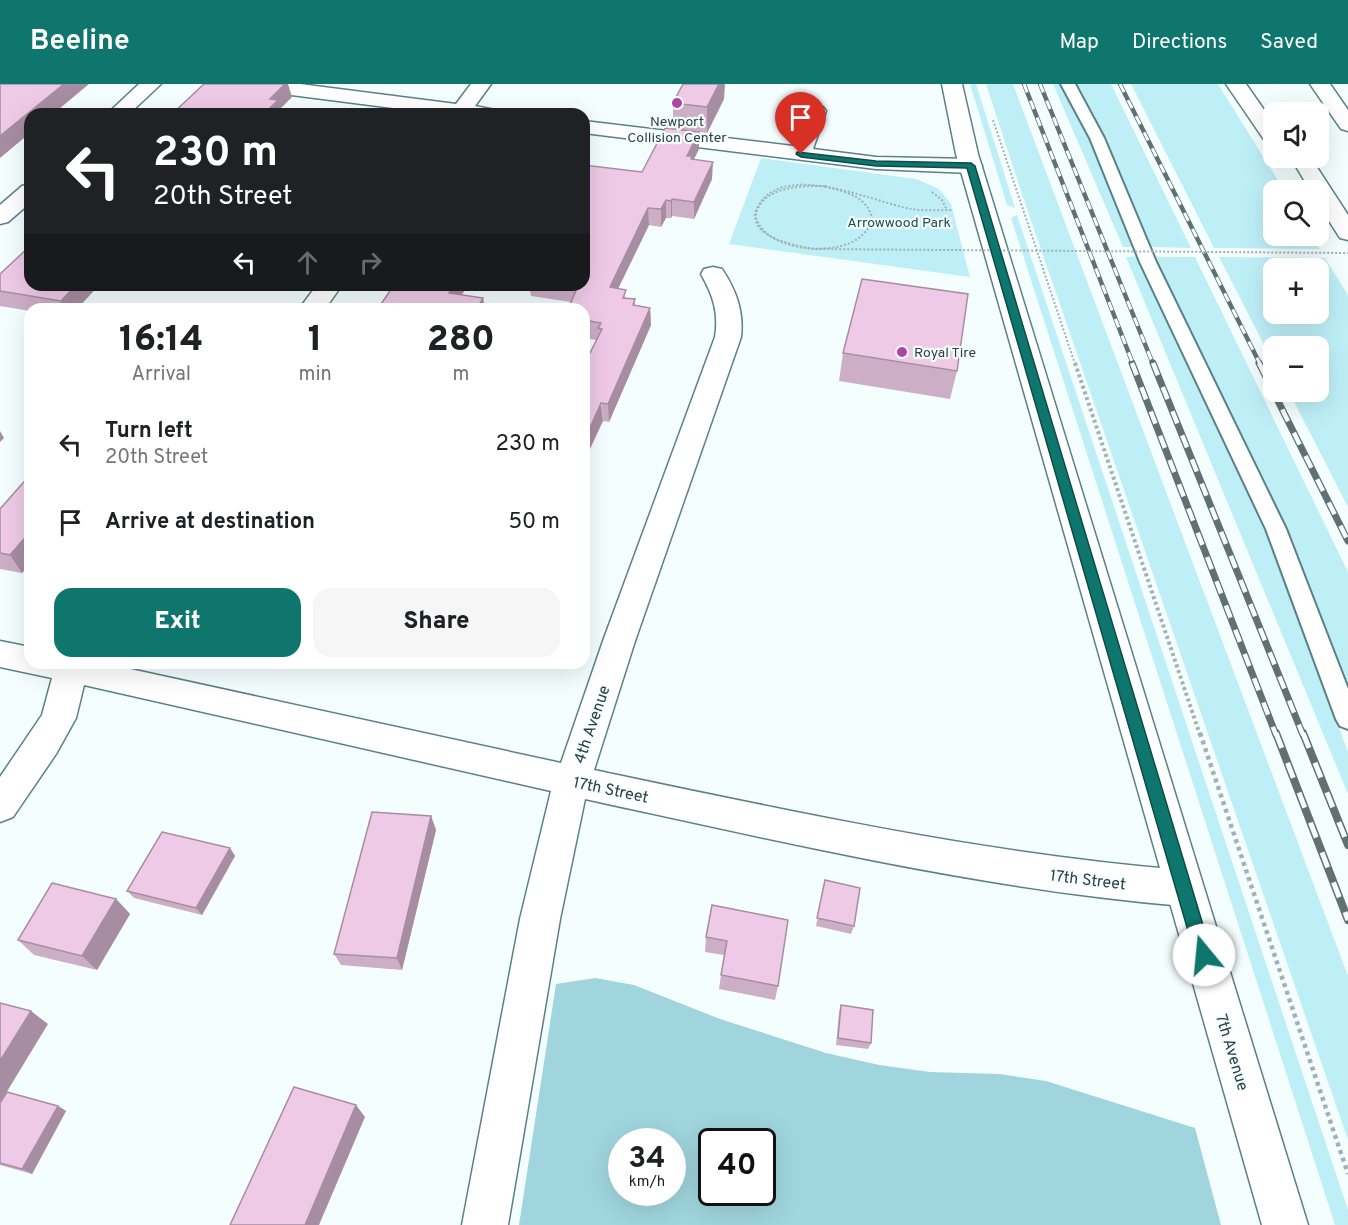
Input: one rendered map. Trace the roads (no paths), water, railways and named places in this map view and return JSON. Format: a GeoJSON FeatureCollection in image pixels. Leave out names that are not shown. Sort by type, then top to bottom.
{"type":"FeatureCollection","features":[{"type":"Feature","properties":{"kind":"main road"},"geometry":{"type":"LineString","coordinates":[[124,108],[151,84]]}},
{"type":"Feature","properties":{"kind":"main road"},"geometry":{"type":"LineString","coordinates":[[253,84],[430,108]]}},
{"type":"Feature","properties":{"kind":"main road"},"geometry":{"type":"LineString","coordinates":[[463,108],[481,84]]}},
{"type":"Feature","properties":{"kind":"main road","name":"7th Avenue"},"geometry":{"type":"LineString","coordinates":[[952,84],[971,166],[1183,888],[1285,1225]]}},
{"type":"Feature","properties":{"kind":"main road"},"geometry":{"type":"LineString","coordinates":[[1236,84],[1263,124]]}},
{"type":"Feature","properties":{"kind":"main road"},"geometry":{"type":"LineString","coordinates":[[1256,84],[1268,102]]}},
{"type":"Feature","properties":{"kind":"main road"},"geometry":{"type":"LineString","coordinates":[[1320,84],[1348,124]]}},
{"type":"Feature","properties":{"kind":"main road"},"geometry":{"type":"LineString","coordinates":[[801,154],[816,111]]}},
{"type":"Feature","properties":{"kind":"main road"},"geometry":{"type":"LineString","coordinates":[[590,128],[883,164],[971,166]]}},
{"type":"Feature","properties":{"kind":"main road"},"geometry":{"type":"LineString","coordinates":[[1307,168],[1348,233]]}},
{"type":"Feature","properties":{"kind":"main road"},"geometry":{"type":"LineString","coordinates":[[0,218],[24,196]]}},
{"type":"Feature","properties":{"kind":"main road"},"geometry":{"type":"LineString","coordinates":[[1329,221],[1348,248]]}},
{"type":"Feature","properties":{"kind":"main road","name":"4th Avenue"},"geometry":{"type":"LineString","coordinates":[[485,1225],[547,879],[572,781],[728,337],[729,305],[713,274]]}},
{"type":"Feature","properties":{"kind":"main road"},"geometry":{"type":"LineString","coordinates":[[0,654],[24,659]]}},
{"type":"Feature","properties":{"kind":"main road"},"geometry":{"type":"LineString","coordinates":[[0,806],[56,725],[63,708],[62,669]]}},
{"type":"Feature","properties":{"kind":"main road","name":"17th Street"},"geometry":{"type":"LineString","coordinates":[[80,669],[572,781],[970,862],[1097,882],[1183,888]]}},
{"type":"Feature","properties":{"kind":"lane"},"geometry":{"type":"LineString","coordinates":[[1068,84],[1097,138],[1148,262],[1272,520],[1348,719]]}},
{"type":"Feature","properties":{"kind":"railway"},"geometry":{"type":"LineString","coordinates":[[1024,84],[1133,364]]}},
{"type":"Feature","properties":{"kind":"railway"},"geometry":{"type":"LineString","coordinates":[[1040,84],[1153,364]]}},
{"type":"Feature","properties":{"kind":"railway"},"geometry":{"type":"LineString","coordinates":[[1120,84],[1260,364]]}},
{"type":"Feature","properties":{"kind":"railway"},"geometry":{"type":"LineString","coordinates":[[1132,363],[1276,735]]}},
{"type":"Feature","properties":{"kind":"railway"},"geometry":{"type":"LineString","coordinates":[[1153,363],[1303,735]]}},
{"type":"Feature","properties":{"kind":"railway"},"geometry":{"type":"LineString","coordinates":[[1259,363],[1348,541]]}},
{"type":"Feature","properties":{"kind":"railway"},"geometry":{"type":"LineString","coordinates":[[1276,733],[1348,920]]}},
{"type":"Feature","properties":{"kind":"railway"},"geometry":{"type":"LineString","coordinates":[[1303,733],[1348,845]]}},
{"type":"Feature","properties":{"kind":"place","name":"Newport Collision Center"},"geometry":{"type":"Point","coordinates":[677,103]}},
{"type":"Feature","properties":{"kind":"place","name":"Royal Tire"},"geometry":{"type":"Point","coordinates":[902,352]}},
{"type":"Feature","properties":{"kind":"park label","name":"Arrowwood Park"},"geometry":{"type":"Point","coordinates":[899,222]}}]}
